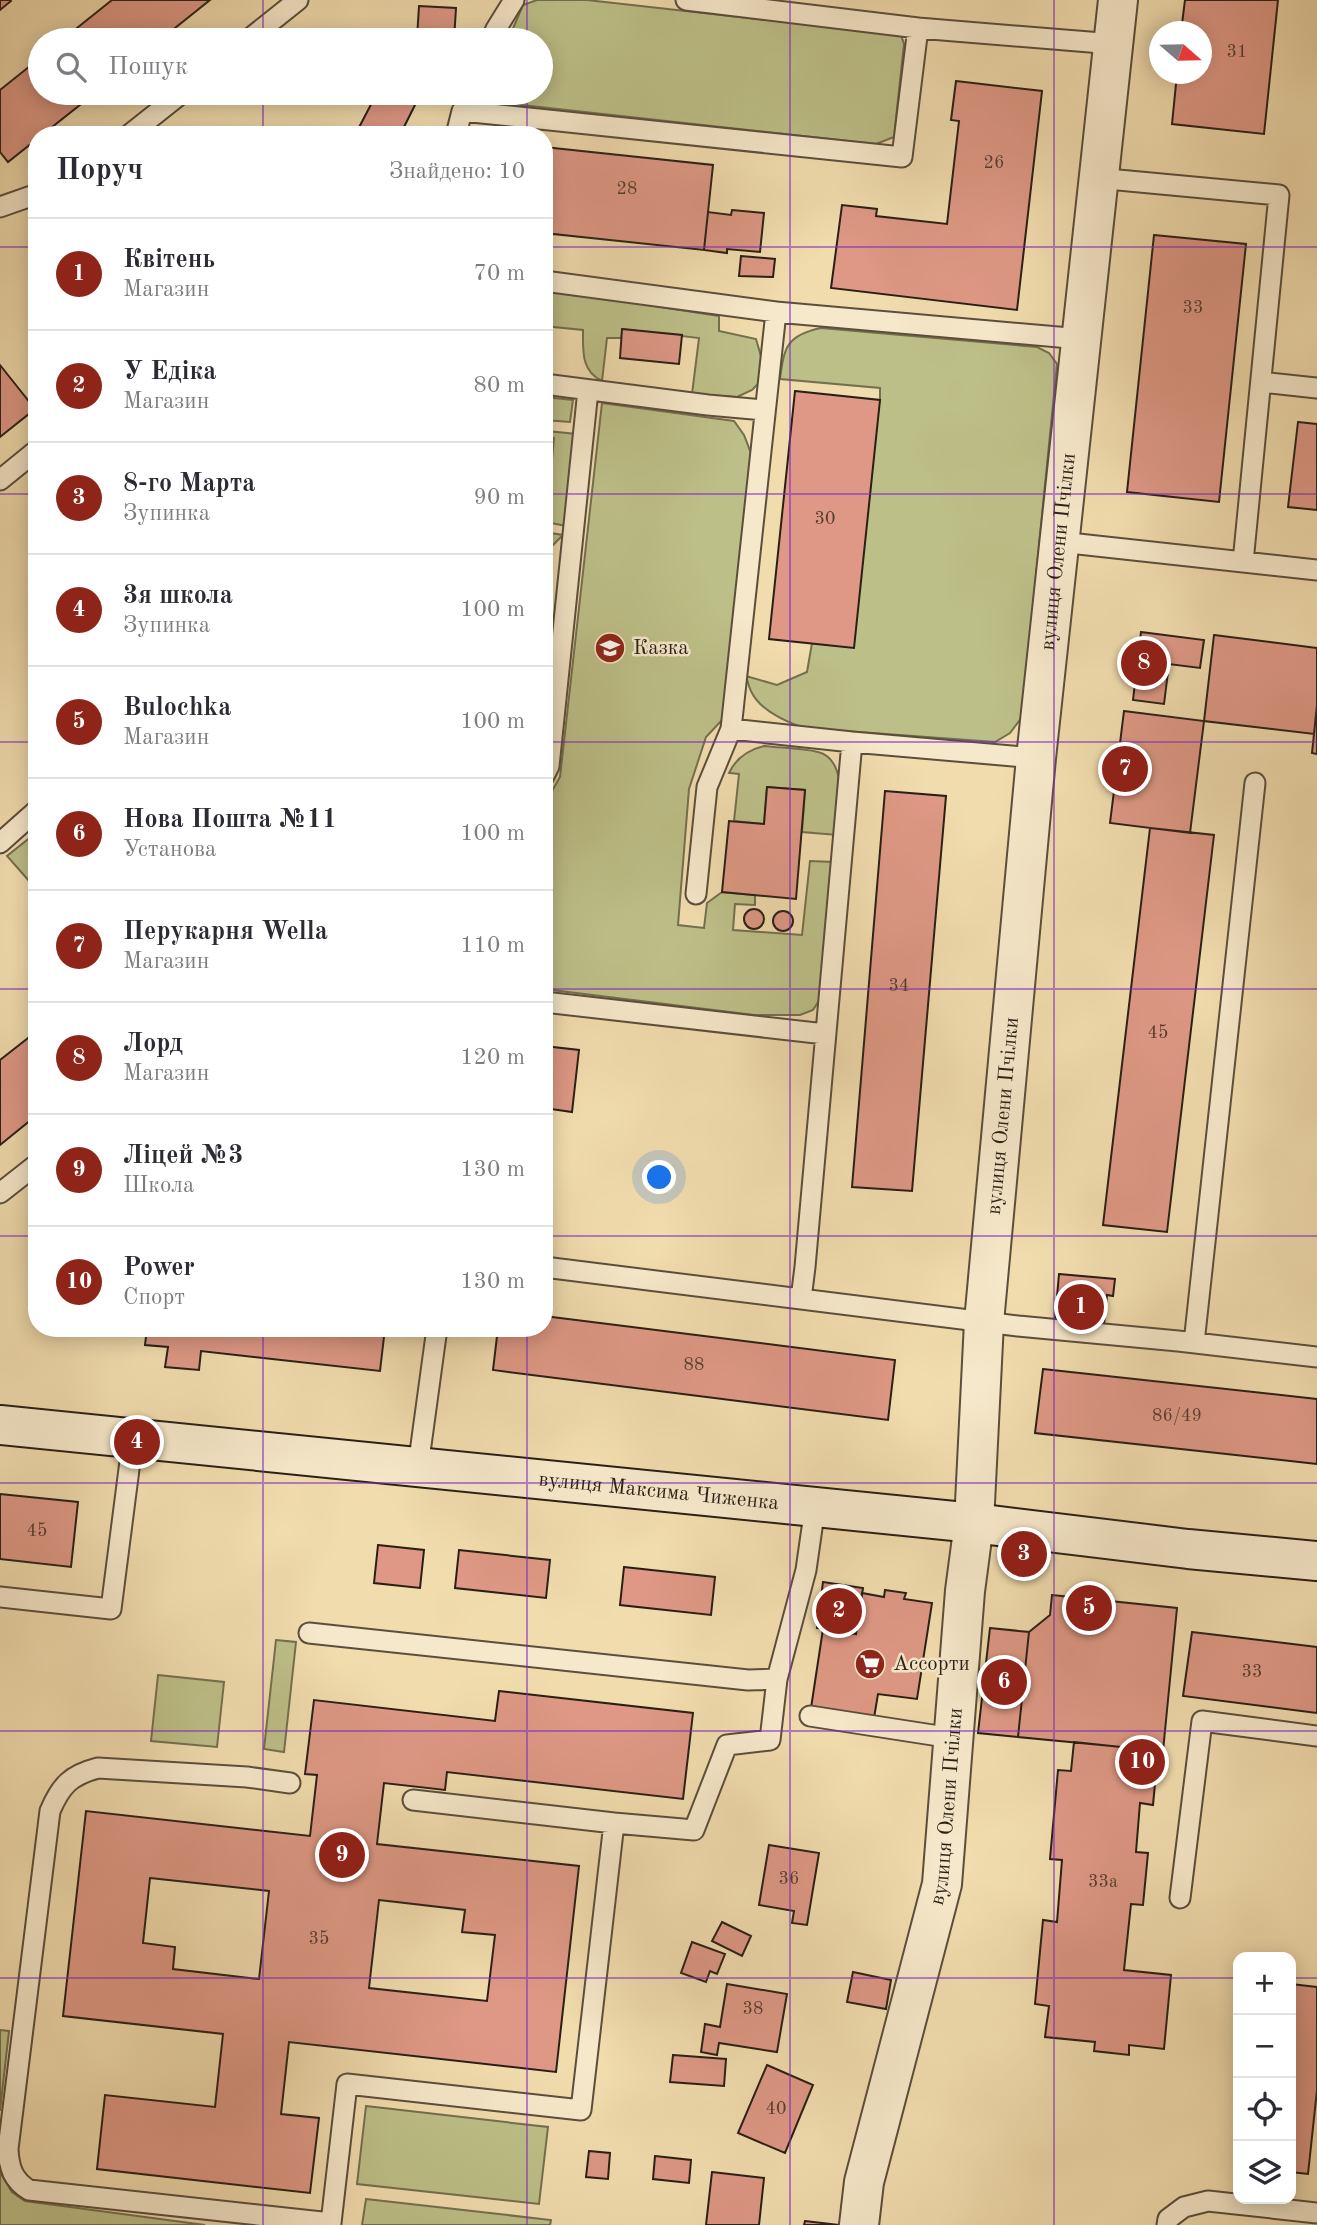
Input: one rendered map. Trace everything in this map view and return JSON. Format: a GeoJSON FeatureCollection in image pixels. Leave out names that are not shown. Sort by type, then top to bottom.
{"type":"FeatureCollection","features":[{"type":"Feature","properties":{"kind":"street","name":"вулиця Олени Пчілки"},"geometry":{"type":"LineString","coordinates":[[859,2225],[864,2182],[942,1884],[965,1591],[974,1524],[984,1322],[1036,758],[1118,0]]}},
{"type":"Feature","properties":{"kind":"street","name":"вулиця Максима Чиженка"},"geometry":{"type":"LineString","coordinates":[[0,1425],[815,1507],[1317,1561]]}},
{"type":"Feature","properties":{"kind":"lane"},"geometry":{"type":"LineString","coordinates":[[263,28],[298,0]]}},
{"type":"Feature","properties":{"kind":"lane"},"geometry":{"type":"LineString","coordinates":[[498,28],[514,0]]}},
{"type":"Feature","properties":{"kind":"lane"},"geometry":{"type":"LineString","coordinates":[[686,0],[918,28],[1114,44]]}},
{"type":"Feature","properties":{"kind":"lane"},"geometry":{"type":"LineString","coordinates":[[489,105],[902,157],[918,28]]}},
{"type":"Feature","properties":{"kind":"lane"},"geometry":{"type":"LineString","coordinates":[[141,126],[167,105]]}},
{"type":"Feature","properties":{"kind":"lane"},"geometry":{"type":"LineString","coordinates":[[454,126],[464,105]]}},
{"type":"Feature","properties":{"kind":"lane"},"geometry":{"type":"LineString","coordinates":[[458,126],[464,105]]}},
{"type":"Feature","properties":{"kind":"lane"},"geometry":{"type":"LineString","coordinates":[[1097,178],[1279,195],[1243,562]]}},
{"type":"Feature","properties":{"kind":"lane"},"geometry":{"type":"LineString","coordinates":[[0,206],[28,197]]}},
{"type":"Feature","properties":{"kind":"lane"},"geometry":{"type":"LineString","coordinates":[[553,282],[776,312],[1081,339]]}},
{"type":"Feature","properties":{"kind":"lane"},"geometry":{"type":"LineString","coordinates":[[696,894],[707,788],[731,729],[776,312]]}},
{"type":"Feature","properties":{"kind":"lane"},"geometry":{"type":"LineString","coordinates":[[1261,382],[1317,388]]}},
{"type":"Feature","properties":{"kind":"lane"},"geometry":{"type":"LineString","coordinates":[[553,385],[764,410]]}},
{"type":"Feature","properties":{"kind":"lane"},"geometry":{"type":"LineString","coordinates":[[553,727],[588,390]]}},
{"type":"Feature","properties":{"kind":"lane"},"geometry":{"type":"LineString","coordinates":[[0,480],[28,457]]}},
{"type":"Feature","properties":{"kind":"lane"},"geometry":{"type":"LineString","coordinates":[[1060,542],[1317,570]]}},
{"type":"Feature","properties":{"kind":"lane"},"geometry":{"type":"LineString","coordinates":[[731,729],[1036,758]]}},
{"type":"Feature","properties":{"kind":"lane"},"geometry":{"type":"LineString","coordinates":[[801,1299],[852,742]]}},
{"type":"Feature","properties":{"kind":"lane"},"geometry":{"type":"LineString","coordinates":[[1194,1343],[1255,783]]}},
{"type":"Feature","properties":{"kind":"lane"},"geometry":{"type":"LineString","coordinates":[[0,843],[28,818]]}},
{"type":"Feature","properties":{"kind":"lane"},"geometry":{"type":"LineString","coordinates":[[553,1003],[825,1034]]}},
{"type":"Feature","properties":{"kind":"lane"},"geometry":{"type":"LineString","coordinates":[[0,1193],[28,1171]]}},
{"type":"Feature","properties":{"kind":"lane"},"geometry":{"type":"LineString","coordinates":[[553,1268],[984,1322],[1317,1357]]}},
{"type":"Feature","properties":{"kind":"lane"},"geometry":{"type":"LineString","coordinates":[[418,1467],[436,1337]]}},
{"type":"Feature","properties":{"kind":"lane"},"geometry":{"type":"LineString","coordinates":[[0,1597],[111,1609],[133,1438]]}},
{"type":"Feature","properties":{"kind":"lane"},"geometry":{"type":"LineString","coordinates":[[413,1800],[694,1830],[727,1745],[770,1740],[777,1679],[806,1570],[815,1507]]}},
{"type":"Feature","properties":{"kind":"lane"},"geometry":{"type":"LineString","coordinates":[[309,1633],[748,1680],[777,1679]]}},
{"type":"Feature","properties":{"kind":"lane"},"geometry":{"type":"LineString","coordinates":[[810,1716],[952,1738]]}},
{"type":"Feature","properties":{"kind":"lane"},"geometry":{"type":"LineString","coordinates":[[1180,1898],[1202,1721],[1317,1737]]}},
{"type":"Feature","properties":{"kind":"lane"},"geometry":{"type":"LineString","coordinates":[[290,1783],[247,1777],[98,1768],[81,1772],[67,1782],[57,1796],[50,1811],[8,2149],[9,2165],[20,2185],[29,2190],[331,2223],[347,2084],[581,2110],[614,1823]]}},
{"type":"Feature","properties":{"kind":"lane"},"geometry":{"type":"LineString","coordinates":[[1167,2225],[1168,2219],[1184,2207],[1208,2201],[1317,2213]]}},
{"type":"Feature","properties":{"kind":"green space"},"geometry":{"type":"Polygon","coordinates":[[[537,0],[587,0],[901,35],[904,44],[894,137],[876,144],[521,105],[553,105],[553,28],[513,28],[523,5],[537,0]]]}},
{"type":"Feature","properties":{"kind":"green space"},"geometry":{"type":"Polygon","coordinates":[[[553,290],[719,316],[719,331],[756,339],[764,367],[758,384],[737,397],[692,394],[699,338],[623,329],[621,338],[607,338],[602,381],[590,372],[587,366],[583,353],[583,330],[553,327],[553,290]]]}},
{"type":"Feature","properties":{"kind":"green space"},"geometry":{"type":"Polygon","coordinates":[[[821,328],[1037,347],[1049,353],[1057,364],[1022,717],[1010,733],[995,742],[804,728],[768,710],[750,689],[746,676],[777,685],[807,672],[812,643],[880,400],[880,388],[780,379],[789,344],[801,334],[821,328]]]}},
{"type":"Feature","properties":{"kind":"green space"},"geometry":{"type":"Polygon","coordinates":[[[553,398],[573,400],[570,422],[553,421],[553,398]]]}},
{"type":"Feature","properties":{"kind":"green space"},"geometry":{"type":"Polygon","coordinates":[[[602,403],[734,421],[744,435],[752,456],[723,719],[706,737],[689,789],[678,925],[704,928],[707,903],[722,892],[755,895],[755,905],[735,904],[733,930],[802,935],[810,861],[834,862],[820,999],[813,1010],[800,1015],[754,1015],[553,990],[553,789],[560,777],[602,403]]]}},
{"type":"Feature","properties":{"kind":"green space"},"geometry":{"type":"Polygon","coordinates":[[[553,432],[576,434],[566,526],[553,523],[553,432]]]}},
{"type":"Feature","properties":{"kind":"green space"},"geometry":{"type":"Polygon","coordinates":[[[553,533],[563,535],[553,545],[553,533]]]}},
{"type":"Feature","properties":{"kind":"green space"},"geometry":{"type":"Polygon","coordinates":[[[764,746],[818,752],[828,757],[838,775],[840,788],[837,835],[802,832],[805,790],[767,787],[764,824],[734,821],[739,774],[729,773],[743,755],[764,746]]]}},
{"type":"Feature","properties":{"kind":"green space"},"geometry":{"type":"Polygon","coordinates":[[[28,839],[28,880],[7,856],[28,839]]]}},
{"type":"Feature","properties":{"kind":"green space"},"geometry":{"type":"Polygon","coordinates":[[[276,1640],[296,1642],[284,1752],[264,1749],[276,1640]]]}},
{"type":"Feature","properties":{"kind":"green space"},"geometry":{"type":"Polygon","coordinates":[[[158,1675],[224,1682],[217,1747],[151,1741],[158,1675]]]}},
{"type":"Feature","properties":{"kind":"green space"},"geometry":{"type":"Polygon","coordinates":[[[0,2030],[9,2031],[0,2111],[0,2030]]]}},
{"type":"Feature","properties":{"kind":"green space"},"geometry":{"type":"Polygon","coordinates":[[[366,2106],[548,2127],[539,2204],[357,2184],[366,2106]]]}},
{"type":"Feature","properties":{"kind":"green space"},"geometry":{"type":"Polygon","coordinates":[[[0,2172],[12,2192],[25,2201],[205,2225],[0,2225],[0,2172]]]}},
{"type":"Feature","properties":{"kind":"green space"},"geometry":{"type":"Polygon","coordinates":[[[366,2199],[551,2220],[550,2225],[362,2225],[366,2199]]]}},
{"type":"Feature","properties":{"kind":"building"},"geometry":{"type":"Polygon","coordinates":[[[0,0],[10,0],[11,1],[0,10],[0,0]]]}},
{"type":"Feature","properties":{"kind":"building"},"geometry":{"type":"Polygon","coordinates":[[[112,0],[210,0],[175,28],[77,28],[112,0]]]}},
{"type":"Feature","properties":{"kind":"building"},"geometry":{"type":"Polygon","coordinates":[[[1185,0],[1278,0],[1264,134],[1172,124],[1176,84],[1212,84],[1212,21],[1182,21],[1185,0]]]}},
{"type":"Feature","properties":{"kind":"building"},"geometry":{"type":"Polygon","coordinates":[[[419,6],[456,8],[455,28],[418,28],[419,6]]]}},
{"type":"Feature","properties":{"kind":"building"},"geometry":{"type":"Polygon","coordinates":[[[28,68],[28,105],[80,105],[53,126],[28,126],[28,146],[8,162],[0,152],[0,90],[28,68]]]}},
{"type":"Feature","properties":{"kind":"building"},"geometry":{"type":"Polygon","coordinates":[[[956,81],[1042,91],[1017,310],[831,288],[842,205],[877,209],[876,216],[947,224],[959,121],[951,120],[956,81]]]}},
{"type":"Feature","properties":{"kind":"building"},"geometry":{"type":"Polygon","coordinates":[[[371,105],[415,105],[404,126],[360,126],[371,105]]]}},
{"type":"Feature","properties":{"kind":"building"},"geometry":{"type":"Polygon","coordinates":[[[553,148],[713,165],[704,250],[553,234],[553,148]]]}},
{"type":"Feature","properties":{"kind":"building"},"geometry":{"type":"Polygon","coordinates":[[[732,210],[764,213],[760,252],[727,249],[727,253],[704,250],[708,212],[731,215],[732,210]]]}},
{"type":"Feature","properties":{"kind":"building"},"geometry":{"type":"Polygon","coordinates":[[[1154,235],[1246,244],[1219,502],[1127,492],[1154,235]]]}},
{"type":"Feature","properties":{"kind":"building"},"geometry":{"type":"Polygon","coordinates":[[[741,256],[775,259],[773,277],[739,276],[741,256]]]}},
{"type":"Feature","properties":{"kind":"building"},"geometry":{"type":"Polygon","coordinates":[[[622,329],[682,335],[679,364],[620,358],[622,329]]]}},
{"type":"Feature","properties":{"kind":"building"},"geometry":{"type":"Polygon","coordinates":[[[0,365],[28,400],[28,415],[0,437],[0,365]]]}},
{"type":"Feature","properties":{"kind":"building"},"geometry":{"type":"Polygon","coordinates":[[[795,391],[880,400],[854,648],[769,639],[795,391]]]}},
{"type":"Feature","properties":{"kind":"building"},"geometry":{"type":"Polygon","coordinates":[[[1298,422],[1317,424],[1317,510],[1288,507],[1298,422]]]}},
{"type":"Feature","properties":{"kind":"building"},"geometry":{"type":"Polygon","coordinates":[[[1141,632],[1204,640],[1200,668],[1169,664],[1164,704],[1133,700],[1141,632]]]}},
{"type":"Feature","properties":{"kind":"building"},"geometry":{"type":"Polygon","coordinates":[[[1214,635],[1317,648],[1314,734],[1204,721],[1214,635]]]}},
{"type":"Feature","properties":{"kind":"building"},"geometry":{"type":"Polygon","coordinates":[[[1317,705],[1317,754],[1312,753],[1317,705]]]}},
{"type":"Feature","properties":{"kind":"building"},"geometry":{"type":"Polygon","coordinates":[[[1124,711],[1204,721],[1190,833],[1110,823],[1124,711]]]}},
{"type":"Feature","properties":{"kind":"building"},"geometry":{"type":"Polygon","coordinates":[[[767,787],[805,790],[796,899],[722,892],[729,821],[764,824],[767,787]]]}},
{"type":"Feature","properties":{"kind":"building"},"geometry":{"type":"Polygon","coordinates":[[[885,791],[946,796],[912,1191],[852,1187],[885,791]]]}},
{"type":"Feature","properties":{"kind":"building"},"geometry":{"type":"Polygon","coordinates":[[[1150,828],[1214,835],[1167,1232],[1103,1225],[1150,828]]]}},
{"type":"Feature","properties":{"kind":"building"},"geometry":{"type":"Polygon","coordinates":[[[750,909],[758,909],[764,919],[758,929],[750,929],[744,923],[744,915],[750,909]]]}},
{"type":"Feature","properties":{"kind":"building"},"geometry":{"type":"Polygon","coordinates":[[[779,911],[787,911],[793,921],[787,931],[779,931],[773,925],[773,917],[779,911]]]}},
{"type":"Feature","properties":{"kind":"building"},"geometry":{"type":"Polygon","coordinates":[[[28,1038],[28,1122],[0,1145],[0,1060],[28,1038]]]}},
{"type":"Feature","properties":{"kind":"building"},"geometry":{"type":"Polygon","coordinates":[[[553,1047],[579,1050],[572,1112],[553,1109],[553,1047]]]}},
{"type":"Feature","properties":{"kind":"building"},"geometry":{"type":"Polygon","coordinates":[[[1059,1274],[1115,1279],[1113,1296],[1107,1295],[1104,1324],[1055,1319],[1059,1274]]]}},
{"type":"Feature","properties":{"kind":"building"},"geometry":{"type":"Polygon","coordinates":[[[553,1317],[895,1360],[888,1420],[493,1370],[497,1337],[553,1337],[553,1317]]]}},
{"type":"Feature","properties":{"kind":"building"},"geometry":{"type":"Polygon","coordinates":[[[146,1337],[384,1337],[380,1371],[201,1351],[199,1370],[165,1367],[168,1347],[145,1345],[146,1337]]]}},
{"type":"Feature","properties":{"kind":"building"},"geometry":{"type":"Polygon","coordinates":[[[1043,1369],[1317,1399],[1317,1464],[1035,1433],[1043,1369]]]}},
{"type":"Feature","properties":{"kind":"building"},"geometry":{"type":"Polygon","coordinates":[[[0,1494],[78,1502],[71,1567],[0,1559],[0,1494]]]}},
{"type":"Feature","properties":{"kind":"building"},"geometry":{"type":"Polygon","coordinates":[[[1016,1542],[1047,1546],[1045,1564],[1014,1560],[1016,1542]]]}},
{"type":"Feature","properties":{"kind":"building"},"geometry":{"type":"Polygon","coordinates":[[[378,1545],[424,1550],[420,1588],[374,1583],[378,1545]]]}},
{"type":"Feature","properties":{"kind":"building"},"geometry":{"type":"Polygon","coordinates":[[[459,1550],[550,1560],[546,1598],[455,1588],[459,1550]]]}},
{"type":"Feature","properties":{"kind":"building"},"geometry":{"type":"Polygon","coordinates":[[[624,1567],[715,1577],[711,1615],[620,1605],[624,1567]]]}},
{"type":"Feature","properties":{"kind":"building"},"geometry":{"type":"Polygon","coordinates":[[[823,1582],[863,1588],[856,1634],[817,1628],[823,1582]]]}},
{"type":"Feature","properties":{"kind":"building","name":"Ассорти"},"geometry":{"type":"Polygon","coordinates":[[[885,1590],[906,1593],[904,1599],[932,1603],[917,1699],[878,1694],[874,1718],[811,1708],[823,1629],[856,1634],[862,1593],[884,1597],[885,1590]]]}},
{"type":"Feature","properties":{"kind":"building"},"geometry":{"type":"Polygon","coordinates":[[[1052,1595],[1177,1608],[1163,1751],[1018,1737],[1029,1632],[1050,1615],[1052,1595]]]}},
{"type":"Feature","properties":{"kind":"building"},"geometry":{"type":"Polygon","coordinates":[[[990,1628],[1029,1632],[1018,1737],[978,1733],[990,1628]]]}},
{"type":"Feature","properties":{"kind":"building"},"geometry":{"type":"Polygon","coordinates":[[[1192,1632],[1317,1647],[1317,1713],[1183,1696],[1192,1632]]]}},
{"type":"Feature","properties":{"kind":"building"},"geometry":{"type":"Polygon","coordinates":[[[499,1691],[693,1713],[683,1799],[447,1772],[445,1790],[384,1783],[377,1844],[579,1866],[556,2072],[289,2042],[281,2114],[319,2118],[310,2193],[97,2169],[105,2095],[215,2107],[223,2034],[63,2016],[86,1811],[310,1836],[317,1775],[305,1774],[314,1700],[495,1721],[499,1691]],[[150,1878],[143,1943],[175,1947],[173,1969],[259,1979],[269,1891],[150,1878]],[[379,1900],[369,1988],[487,2001],[495,1935],[462,1932],[465,1910],[379,1900]]]}},
{"type":"Feature","properties":{"kind":"building"},"geometry":{"type":"Polygon","coordinates":[[[1074,1742],[1158,1751],[1153,1805],[1140,1803],[1136,1852],[1148,1853],[1143,1905],[1131,1904],[1124,1970],[1171,1975],[1164,2049],[1129,2045],[1129,2055],[1094,2051],[1095,2042],[1045,2037],[1049,2006],[1035,2004],[1043,1920],[1057,1922],[1062,1860],[1050,1859],[1058,1770],[1071,1771],[1074,1742]]]}},
{"type":"Feature","properties":{"kind":"building"},"geometry":{"type":"Polygon","coordinates":[[[769,1845],[819,1853],[807,1925],[792,1923],[794,1911],[759,1905],[769,1845]]]}},
{"type":"Feature","properties":{"kind":"building"},"geometry":{"type":"Polygon","coordinates":[[[722,1922],[751,1936],[742,1956],[712,1941],[722,1922]]]}},
{"type":"Feature","properties":{"kind":"building"},"geometry":{"type":"Polygon","coordinates":[[[692,1942],[725,1954],[717,1974],[710,1971],[706,1982],[681,1973],[692,1942]]]}},
{"type":"Feature","properties":{"kind":"building"},"geometry":{"type":"Polygon","coordinates":[[[853,1972],[891,1980],[886,2009],[847,2002],[853,1972]]]}},
{"type":"Feature","properties":{"kind":"building"},"geometry":{"type":"Polygon","coordinates":[[[727,1984],[787,1994],[777,2052],[719,2043],[717,2055],[701,2052],[705,2024],[720,2027],[727,1984]]]}},
{"type":"Feature","properties":{"kind":"building"},"geometry":{"type":"Polygon","coordinates":[[[1296,1985],[1317,1987],[1317,2090],[1308,2174],[1296,2173],[1296,1985]]]}},
{"type":"Feature","properties":{"kind":"building"},"geometry":{"type":"Polygon","coordinates":[[[673,2055],[726,2059],[724,2086],[670,2082],[673,2055]]]}},
{"type":"Feature","properties":{"kind":"building"},"geometry":{"type":"Polygon","coordinates":[[[767,2065],[813,2085],[785,2153],[738,2133],[767,2065]]]}},
{"type":"Feature","properties":{"kind":"building"},"geometry":{"type":"Polygon","coordinates":[[[589,2151],[610,2153],[608,2179],[586,2177],[589,2151]]]}},
{"type":"Feature","properties":{"kind":"building"},"geometry":{"type":"Polygon","coordinates":[[[655,2156],[691,2160],[689,2183],[653,2179],[655,2156]]]}},
{"type":"Feature","properties":{"kind":"building"},"geometry":{"type":"Polygon","coordinates":[[[712,2172],[764,2178],[759,2225],[706,2225],[712,2172]]]}},
{"type":"Feature","properties":{"kind":"building"},"geometry":{"type":"Polygon","coordinates":[[[805,2221],[839,2225],[804,2225],[805,2221]]]}},
{"type":"Feature","properties":{"kind":"place","name":"Казка"},"geometry":{"type":"Point","coordinates":[610,648]}},
{"type":"Feature","properties":{"kind":"place","name":"Лорд"},"geometry":{"type":"Point","coordinates":[1144,663]}},
{"type":"Feature","properties":{"kind":"place","name":"Перукарня Wella"},"geometry":{"type":"Point","coordinates":[1125,769]}},
{"type":"Feature","properties":{"kind":"place","name":"Квітень"},"geometry":{"type":"Point","coordinates":[1081,1307]}},
{"type":"Feature","properties":{"kind":"place","name":"3я школа"},"geometry":{"type":"Point","coordinates":[137,1442]}},
{"type":"Feature","properties":{"kind":"place","name":"8-го Марта"},"geometry":{"type":"Point","coordinates":[1024,1554]}},
{"type":"Feature","properties":{"kind":"place","name":"Bulochka"},"geometry":{"type":"Point","coordinates":[1089,1608]}},
{"type":"Feature","properties":{"kind":"place","name":"У Едіка"},"geometry":{"type":"Point","coordinates":[839,1611]}},
{"type":"Feature","properties":{"kind":"place","name":"Ассорти"},"geometry":{"type":"Point","coordinates":[870,1664]}},
{"type":"Feature","properties":{"kind":"place","name":"Нова Пошта №11"},"geometry":{"type":"Point","coordinates":[1004,1682]}},
{"type":"Feature","properties":{"kind":"place","name":"Power"},"geometry":{"type":"Point","coordinates":[1142,1762]}},
{"type":"Feature","properties":{"kind":"place","name":"Ліцей №3"},"geometry":{"type":"Point","coordinates":[342,1855]}}]}
